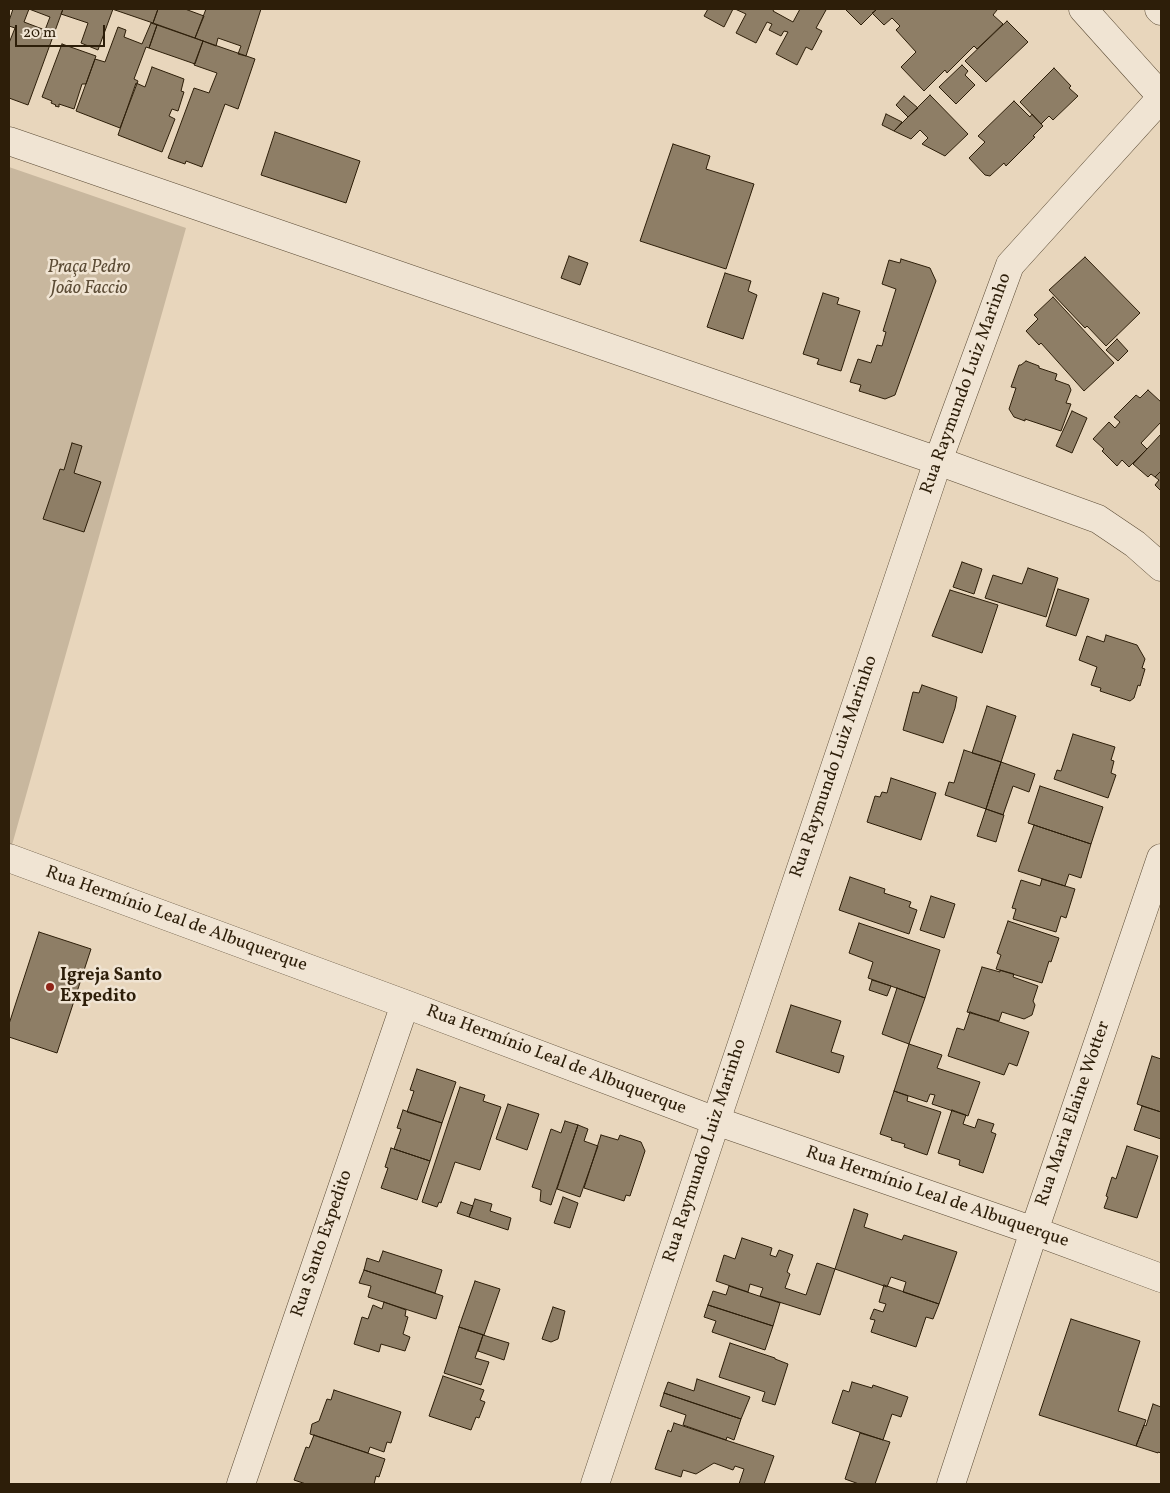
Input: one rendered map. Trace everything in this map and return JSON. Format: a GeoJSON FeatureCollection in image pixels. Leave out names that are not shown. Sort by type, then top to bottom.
{"type":"FeatureCollection","features":[{"type":"Feature","properties":{"kind":"street"},"geometry":{"type":"LineString","coordinates":[[1083,9],[1161,97]]}},
{"type":"Feature","properties":{"kind":"street","name":"Rua Raymundo Luiz Marinho"},"geometry":{"type":"LineString","coordinates":[[595,1484],[938,461],[1010,265],[1161,97]]}},
{"type":"Feature","properties":{"kind":"street"},"geometry":{"type":"LineString","coordinates":[[9,141],[938,461],[1098,519],[1135,544],[1161,567]]}},
{"type":"Feature","properties":{"kind":"street","name":"Rua Hermínio Leal de Albuquerque"},"geometry":{"type":"LineString","coordinates":[[9,858],[716,1121],[1034,1231],[1161,1278]]}},
{"type":"Feature","properties":{"kind":"street","name":"Rua Maria Elaine Wotter"},"geometry":{"type":"LineString","coordinates":[[951,1484],[1034,1231],[1161,858]]}},
{"type":"Feature","properties":{"kind":"street","name":"Rua Santo Expedito"},"geometry":{"type":"LineString","coordinates":[[241,1484],[405,1004]]}},
{"type":"Feature","properties":{"kind":"green space","name":"Praça Pedro João Faccio"},"geometry":{"type":"Polygon","coordinates":[[[9,167],[186,228],[12,845],[9,844],[9,167]]]}},
{"type":"Feature","properties":{"kind":"building"},"geometry":{"type":"Polygon","coordinates":[[[13,9],[29,9],[63,9],[28,105],[9,98],[9,43],[15,28],[9,26],[13,9]],[[29,9],[24,22],[45,30],[50,17],[29,9]]]}},
{"type":"Feature","properties":{"kind":"building"},"geometry":{"type":"Polygon","coordinates":[[[63,9],[113,9],[98,50],[81,43],[88,23],[61,14],[63,9]]]}},
{"type":"Feature","properties":{"kind":"building"},"geometry":{"type":"Polygon","coordinates":[[[112,9],[158,9],[153,23],[112,9]]]}},
{"type":"Feature","properties":{"kind":"building"},"geometry":{"type":"Polygon","coordinates":[[[158,9],[185,9],[204,16],[195,38],[153,23],[158,9]]]}},
{"type":"Feature","properties":{"kind":"building"},"geometry":{"type":"Polygon","coordinates":[[[206,9],[261,9],[246,56],[238,54],[241,46],[218,38],[216,46],[195,38],[206,9]]]}},
{"type":"Feature","properties":{"kind":"building"},"geometry":{"type":"Polygon","coordinates":[[[708,9],[733,9],[724,27],[704,16],[708,9]]]}},
{"type":"Feature","properties":{"kind":"building"},"geometry":{"type":"Polygon","coordinates":[[[735,9],[774,9],[773,11],[793,22],[800,9],[826,10],[816,28],[822,31],[812,50],[806,47],[797,65],[776,54],[788,32],[784,31],[781,36],[769,30],[772,24],[767,22],[756,43],[736,33],[746,14],[735,9]]]}},
{"type":"Feature","properties":{"kind":"building"},"geometry":{"type":"Polygon","coordinates":[[[845,9],[877,9],[861,25],[845,9]]]}},
{"type":"Feature","properties":{"kind":"building"},"geometry":{"type":"Polygon","coordinates":[[[877,9],[996,9],[993,15],[1003,24],[977,49],[974,46],[947,73],[945,70],[924,91],[901,67],[916,52],[896,30],[900,26],[892,18],[884,25],[872,13],[877,9]]]}},
{"type":"Feature","properties":{"kind":"building"},"geometry":{"type":"Polygon","coordinates":[[[1007,21],[1028,42],[986,82],[965,61],[1007,21]]]}},
{"type":"Feature","properties":{"kind":"building"},"geometry":{"type":"Polygon","coordinates":[[[151,23],[157,25],[149,48],[146,47],[134,79],[138,81],[120,128],[76,111],[95,59],[105,62],[118,27],[126,30],[124,37],[142,44],[151,23]]]}},
{"type":"Feature","properties":{"kind":"building"},"geometry":{"type":"Polygon","coordinates":[[[157,25],[203,41],[195,64],[149,48],[157,25]]]}},
{"type":"Feature","properties":{"kind":"building"},"geometry":{"type":"Polygon","coordinates":[[[203,41],[255,59],[238,109],[225,104],[202,167],[186,161],[185,164],[168,158],[194,88],[209,93],[217,73],[194,65],[203,41]]]}},
{"type":"Feature","properties":{"kind":"building"},"geometry":{"type":"Polygon","coordinates":[[[62,44],[96,56],[86,84],[82,84],[74,109],[59,104],[59,107],[55,106],[51,103],[52,101],[42,97],[62,44]]]}},
{"type":"Feature","properties":{"kind":"building"},"geometry":{"type":"Polygon","coordinates":[[[962,65],[968,71],[965,75],[975,85],[956,104],[939,87],[962,65]]]}},
{"type":"Feature","properties":{"kind":"building"},"geometry":{"type":"Polygon","coordinates":[[[152,67],[184,79],[181,91],[184,92],[178,111],[172,109],[169,116],[175,119],[162,152],[118,135],[136,83],[145,87],[152,67]]]}},
{"type":"Feature","properties":{"kind":"building"},"geometry":{"type":"Polygon","coordinates":[[[1054,68],[1071,86],[1069,88],[1078,96],[1053,120],[1049,116],[1041,124],[1020,102],[1054,68]]]}},
{"type":"Feature","properties":{"kind":"building"},"geometry":{"type":"Polygon","coordinates":[[[930,95],[968,134],[945,156],[922,144],[928,138],[920,130],[911,139],[894,131],[930,95]]]}},
{"type":"Feature","properties":{"kind":"building"},"geometry":{"type":"Polygon","coordinates":[[[904,96],[918,108],[908,117],[896,105],[904,96]]]}},
{"type":"Feature","properties":{"kind":"building"},"geometry":{"type":"Polygon","coordinates":[[[1014,101],[1030,117],[1032,114],[1043,126],[1033,136],[1035,137],[1006,166],[1004,163],[990,176],[985,175],[969,158],[985,142],[978,136],[1014,101]]]}},
{"type":"Feature","properties":{"kind":"building"},"geometry":{"type":"Polygon","coordinates":[[[886,114],[902,122],[894,131],[882,125],[886,114]]]}},
{"type":"Feature","properties":{"kind":"building"},"geometry":{"type":"Polygon","coordinates":[[[275,132],[360,161],[346,203],[261,175],[275,132]]]}},
{"type":"Feature","properties":{"kind":"building"},"geometry":{"type":"Polygon","coordinates":[[[673,144],[710,156],[706,169],[754,184],[726,269],[640,241],[673,144]]]}},
{"type":"Feature","properties":{"kind":"building"},"geometry":{"type":"Polygon","coordinates":[[[569,256],[588,263],[580,285],[561,278],[569,256]]]}},
{"type":"Feature","properties":{"kind":"building"},"geometry":{"type":"Polygon","coordinates":[[[1085,257],[1140,313],[1106,346],[1087,326],[1085,328],[1049,290],[1085,257]]]}},
{"type":"Feature","properties":{"kind":"building"},"geometry":{"type":"Polygon","coordinates":[[[901,259],[930,268],[936,281],[895,395],[885,399],[859,391],[861,385],[850,382],[858,359],[871,363],[877,345],[882,346],[886,332],[883,331],[896,289],[882,284],[889,260],[900,263],[901,259]]]}},
{"type":"Feature","properties":{"kind":"building"},"geometry":{"type":"Polygon","coordinates":[[[725,273],[751,281],[748,291],[757,295],[743,339],[707,327],[725,273]]]}},
{"type":"Feature","properties":{"kind":"building"},"geometry":{"type":"Polygon","coordinates":[[[823,293],[839,298],[837,304],[860,311],[841,371],[817,364],[819,359],[803,354],[823,293]]]}},
{"type":"Feature","properties":{"kind":"building"},"geometry":{"type":"Polygon","coordinates":[[[1053,297],[1114,363],[1084,391],[1041,343],[1039,345],[1026,331],[1038,319],[1034,315],[1053,297]]]}},
{"type":"Feature","properties":{"kind":"building"},"geometry":{"type":"Polygon","coordinates":[[[1117,339],[1128,351],[1118,361],[1106,350],[1117,339]]]}},
{"type":"Feature","properties":{"kind":"building"},"geometry":{"type":"Polygon","coordinates":[[[1026,361],[1057,374],[1055,380],[1069,385],[1071,390],[1066,403],[1071,404],[1061,431],[1014,417],[1009,409],[1016,388],[1011,387],[1019,365],[1026,361]]]}},
{"type":"Feature","properties":{"kind":"building"},"geometry":{"type":"Polygon","coordinates":[[[1148,390],[1161,402],[1161,422],[1141,443],[1147,449],[1129,467],[1122,460],[1117,466],[1102,451],[1104,449],[1093,439],[1109,422],[1115,428],[1120,422],[1114,417],[1136,395],[1140,398],[1148,390]]]}},
{"type":"Feature","properties":{"kind":"building"},"geometry":{"type":"Polygon","coordinates":[[[1072,411],[1087,418],[1072,453],[1056,446],[1072,411]]]}},
{"type":"Feature","properties":{"kind":"building"},"geometry":{"type":"Polygon","coordinates":[[[1161,434],[1161,471],[1155,477],[1151,474],[1148,477],[1133,464],[1161,434]]]}},
{"type":"Feature","properties":{"kind":"building"},"geometry":{"type":"Polygon","coordinates":[[[72,443],[82,446],[74,473],[101,482],[84,532],[43,519],[60,469],[64,470],[72,443]]]}},
{"type":"Feature","properties":{"kind":"building"},"geometry":{"type":"Polygon","coordinates":[[[1161,471],[1161,491],[1155,485],[1159,480],[1155,477],[1161,471]]]}},
{"type":"Feature","properties":{"kind":"building"},"geometry":{"type":"Polygon","coordinates":[[[962,562],[982,569],[974,594],[953,587],[962,562]]]}},
{"type":"Feature","properties":{"kind":"building"},"geometry":{"type":"Polygon","coordinates":[[[1028,568],[1058,578],[1046,617],[985,598],[993,575],[1022,584],[1028,568]]]}},
{"type":"Feature","properties":{"kind":"building"},"geometry":{"type":"Polygon","coordinates":[[[1058,589],[1089,599],[1076,636],[1046,626],[1058,589]]]}},
{"type":"Feature","properties":{"kind":"building"},"geometry":{"type":"Polygon","coordinates":[[[950,590],[998,605],[982,653],[932,636],[950,590]]]}},
{"type":"Feature","properties":{"kind":"building"},"geometry":{"type":"Polygon","coordinates":[[[1106,635],[1137,645],[1145,659],[1142,668],[1145,669],[1140,686],[1138,685],[1134,698],[1130,701],[1100,691],[1101,688],[1091,685],[1097,667],[1079,660],[1087,636],[1104,642],[1106,635]]]}},
{"type":"Feature","properties":{"kind":"building"},"geometry":{"type":"Polygon","coordinates":[[[922,685],[957,697],[943,743],[903,730],[913,692],[919,693],[922,685]]]}},
{"type":"Feature","properties":{"kind":"building"},"geometry":{"type":"Polygon","coordinates":[[[987,706],[1016,716],[1001,762],[972,753],[987,706]]]}},
{"type":"Feature","properties":{"kind":"building"},"geometry":{"type":"Polygon","coordinates":[[[1073,734],[1115,747],[1111,760],[1114,761],[1111,773],[1116,775],[1108,798],[1054,779],[1057,770],[1061,771],[1073,734]]]}},
{"type":"Feature","properties":{"kind":"building"},"geometry":{"type":"Polygon","coordinates":[[[964,750],[1001,762],[986,809],[945,795],[949,782],[954,783],[964,750]]]}},
{"type":"Feature","properties":{"kind":"building"},"geometry":{"type":"Polygon","coordinates":[[[1001,762],[1035,774],[1029,792],[1013,786],[1003,815],[986,809],[1001,762]]]}},
{"type":"Feature","properties":{"kind":"building"},"geometry":{"type":"Polygon","coordinates":[[[891,778],[936,793],[921,840],[867,822],[875,796],[880,797],[882,792],[887,793],[891,778]]]}},
{"type":"Feature","properties":{"kind":"building"},"geometry":{"type":"Polygon","coordinates":[[[1040,786],[1103,807],[1091,844],[1028,823],[1040,786]]]}},
{"type":"Feature","properties":{"kind":"building"},"geometry":{"type":"Polygon","coordinates":[[[986,809],[1004,815],[996,842],[977,836],[986,809]]]}},
{"type":"Feature","properties":{"kind":"building"},"geometry":{"type":"Polygon","coordinates":[[[1034,825],[1091,844],[1081,878],[1069,874],[1065,886],[1018,871],[1034,825]]]}},
{"type":"Feature","properties":{"kind":"building"},"geometry":{"type":"Polygon","coordinates":[[[850,877],[885,889],[884,893],[911,902],[909,907],[917,910],[909,934],[839,910],[850,877]]]}},
{"type":"Feature","properties":{"kind":"building"},"geometry":{"type":"Polygon","coordinates":[[[1042,879],[1075,889],[1066,918],[1061,916],[1056,932],[1013,919],[1016,909],[1012,908],[1021,880],[1040,886],[1042,879]]]}},
{"type":"Feature","properties":{"kind":"building"},"geometry":{"type":"Polygon","coordinates":[[[931,896],[955,904],[944,938],[920,930],[931,896]]]}},
{"type":"Feature","properties":{"kind":"building"},"geometry":{"type":"Polygon","coordinates":[[[1008,921],[1059,938],[1042,983],[996,969],[1001,955],[997,953],[1008,921]]]}},
{"type":"Feature","properties":{"kind":"building"},"geometry":{"type":"Polygon","coordinates":[[[859,923],[940,950],[925,998],[868,978],[873,962],[849,953],[859,923]]]}},
{"type":"Feature","properties":{"kind":"building","name":"Igreja Santo Expedito"},"geometry":{"type":"Polygon","coordinates":[[[39,932],[91,949],[57,1053],[9,1037],[9,1024],[39,932]]]}},
{"type":"Feature","properties":{"kind":"building"},"geometry":{"type":"Polygon","coordinates":[[[982,967],[1014,974],[1013,977],[1038,986],[1033,1001],[1035,1005],[1032,1015],[1024,1019],[1002,1012],[999,1021],[967,1012],[982,967]]]}},
{"type":"Feature","properties":{"kind":"building"},"geometry":{"type":"Polygon","coordinates":[[[872,980],[891,986],[887,996],[869,990],[872,980]]]}},
{"type":"Feature","properties":{"kind":"building"},"geometry":{"type":"Polygon","coordinates":[[[897,988],[925,998],[909,1044],[882,1034],[897,988]]]}},
{"type":"Feature","properties":{"kind":"building"},"geometry":{"type":"Polygon","coordinates":[[[791,1005],[841,1021],[831,1052],[844,1056],[839,1073],[776,1052],[791,1005]]]}},
{"type":"Feature","properties":{"kind":"building"},"geometry":{"type":"Polygon","coordinates":[[[970,1012],[1029,1032],[1017,1066],[1009,1063],[1004,1075],[948,1056],[957,1028],[964,1030],[970,1012]]]}},
{"type":"Feature","properties":{"kind":"building"},"geometry":{"type":"Polygon","coordinates":[[[909,1044],[942,1055],[937,1068],[980,1082],[968,1116],[932,1104],[935,1095],[930,1094],[927,1102],[894,1091],[909,1044]]]}},
{"type":"Feature","properties":{"kind":"building"},"geometry":{"type":"Polygon","coordinates":[[[1152,1056],[1161,1059],[1161,1112],[1137,1104],[1152,1056]]]}},
{"type":"Feature","properties":{"kind":"building"},"geometry":{"type":"Polygon","coordinates":[[[417,1069],[456,1082],[442,1123],[407,1112],[414,1091],[410,1090],[417,1069]]]}},
{"type":"Feature","properties":{"kind":"building"},"geometry":{"type":"Polygon","coordinates":[[[460,1087],[485,1095],[483,1101],[501,1107],[480,1170],[455,1162],[441,1203],[439,1202],[437,1207],[422,1202],[460,1087]]]}},
{"type":"Feature","properties":{"kind":"building"},"geometry":{"type":"Polygon","coordinates":[[[894,1091],[908,1096],[907,1101],[941,1112],[927,1155],[904,1147],[905,1144],[880,1134],[894,1091]]]}},
{"type":"Feature","properties":{"kind":"building"},"geometry":{"type":"Polygon","coordinates":[[[508,1104],[539,1114],[527,1150],[496,1139],[508,1104]]]}},
{"type":"Feature","properties":{"kind":"building"},"geometry":{"type":"Polygon","coordinates":[[[1142,1106],[1161,1112],[1161,1139],[1134,1130],[1142,1106]]]}},
{"type":"Feature","properties":{"kind":"building"},"geometry":{"type":"Polygon","coordinates":[[[403,1110],[442,1123],[430,1161],[394,1149],[401,1129],[397,1128],[403,1110]]]}},
{"type":"Feature","properties":{"kind":"building"},"geometry":{"type":"Polygon","coordinates":[[[952,1110],[966,1115],[963,1124],[975,1128],[978,1119],[994,1124],[991,1132],[996,1134],[983,1173],[959,1165],[960,1160],[938,1153],[952,1110]]]}},
{"type":"Feature","properties":{"kind":"building"},"geometry":{"type":"Polygon","coordinates":[[[565,1121],[578,1125],[551,1205],[540,1201],[541,1190],[532,1187],[551,1129],[561,1133],[565,1121]]]}},
{"type":"Feature","properties":{"kind":"building"},"geometry":{"type":"Polygon","coordinates":[[[578,1125],[588,1129],[584,1141],[598,1146],[580,1197],[557,1189],[578,1125]]]}},
{"type":"Feature","properties":{"kind":"building"},"geometry":{"type":"Polygon","coordinates":[[[601,1135],[618,1140],[620,1135],[641,1142],[645,1151],[630,1196],[626,1195],[624,1201],[584,1188],[601,1135]]]}},
{"type":"Feature","properties":{"kind":"building"},"geometry":{"type":"Polygon","coordinates":[[[1127,1146],[1158,1156],[1137,1218],[1104,1208],[1112,1177],[1116,1179],[1127,1146]]]}},
{"type":"Feature","properties":{"kind":"building"},"geometry":{"type":"Polygon","coordinates":[[[391,1148],[430,1161],[417,1200],[381,1188],[388,1168],[385,1167],[391,1148]]]}},
{"type":"Feature","properties":{"kind":"building"},"geometry":{"type":"Polygon","coordinates":[[[563,1197],[578,1203],[570,1228],[554,1223],[563,1197]]]}},
{"type":"Feature","properties":{"kind":"building"},"geometry":{"type":"Polygon","coordinates":[[[475,1199],[492,1204],[490,1211],[511,1218],[508,1230],[469,1217],[475,1199]]]}},
{"type":"Feature","properties":{"kind":"building"},"geometry":{"type":"Polygon","coordinates":[[[461,1202],[473,1206],[469,1217],[457,1213],[461,1202]]]}},
{"type":"Feature","properties":{"kind":"building"},"geometry":{"type":"Polygon","coordinates":[[[854,1209],[868,1214],[864,1227],[902,1240],[904,1235],[957,1252],[939,1304],[903,1292],[906,1282],[891,1277],[887,1287],[835,1269],[854,1209]]]}},
{"type":"Feature","properties":{"kind":"building"},"geometry":{"type":"Polygon","coordinates":[[[742,1238],[772,1248],[770,1255],[776,1257],[779,1250],[793,1255],[787,1272],[790,1274],[785,1288],[806,1295],[817,1263],[835,1269],[820,1315],[760,1296],[763,1288],[750,1284],[748,1292],[716,1281],[724,1255],[735,1259],[742,1238]]]}},
{"type":"Feature","properties":{"kind":"building"},"geometry":{"type":"Polygon","coordinates":[[[383,1251],[442,1270],[435,1293],[364,1270],[367,1258],[379,1262],[383,1251]]]}},
{"type":"Feature","properties":{"kind":"building"},"geometry":{"type":"Polygon","coordinates":[[[364,1270],[443,1296],[436,1319],[368,1297],[371,1286],[359,1283],[364,1270]]]}},
{"type":"Feature","properties":{"kind":"building"},"geometry":{"type":"Polygon","coordinates":[[[475,1281],[500,1289],[484,1335],[459,1327],[475,1281]]]}},
{"type":"Feature","properties":{"kind":"building"},"geometry":{"type":"Polygon","coordinates":[[[884,1285],[939,1304],[933,1319],[926,1317],[916,1347],[871,1332],[875,1320],[870,1319],[874,1309],[883,1312],[886,1304],[879,1302],[884,1285]]]}},
{"type":"Feature","properties":{"kind":"building"},"geometry":{"type":"Polygon","coordinates":[[[729,1286],[780,1303],[773,1326],[708,1305],[713,1291],[726,1295],[729,1286]]]}},
{"type":"Feature","properties":{"kind":"building"},"geometry":{"type":"Polygon","coordinates":[[[384,1302],[406,1310],[405,1316],[408,1317],[403,1334],[410,1337],[405,1351],[381,1344],[379,1352],[354,1344],[362,1317],[368,1319],[373,1305],[382,1309],[384,1302]]]}},
{"type":"Feature","properties":{"kind":"building"},"geometry":{"type":"Polygon","coordinates":[[[708,1305],[773,1326],[765,1350],[712,1332],[716,1321],[704,1317],[708,1305]]]}},
{"type":"Feature","properties":{"kind":"building"},"geometry":{"type":"Polygon","coordinates":[[[553,1307],[565,1311],[558,1339],[551,1342],[542,1339],[553,1307]]]}},
{"type":"Feature","properties":{"kind":"building"},"geometry":{"type":"Polygon","coordinates":[[[1071,1319],[1140,1341],[1118,1411],[1146,1420],[1136,1446],[1039,1415],[1071,1319]]]}},
{"type":"Feature","properties":{"kind":"building"},"geometry":{"type":"Polygon","coordinates":[[[459,1327],[483,1335],[475,1358],[489,1362],[481,1385],[444,1373],[459,1327]]]}},
{"type":"Feature","properties":{"kind":"building"},"geometry":{"type":"Polygon","coordinates":[[[483,1335],[509,1343],[504,1360],[478,1351],[483,1335]]]}},
{"type":"Feature","properties":{"kind":"building"},"geometry":{"type":"Polygon","coordinates":[[[730,1343],[788,1364],[775,1405],[762,1401],[765,1392],[719,1377],[730,1343]]]}},
{"type":"Feature","properties":{"kind":"building"},"geometry":{"type":"Polygon","coordinates":[[[443,1376],[484,1390],[480,1400],[485,1402],[479,1418],[476,1417],[471,1430],[429,1416],[443,1376]]]}},
{"type":"Feature","properties":{"kind":"building"},"geometry":{"type":"Polygon","coordinates":[[[697,1379],[750,1397],[741,1419],[664,1393],[668,1382],[694,1391],[697,1379]]]}},
{"type":"Feature","properties":{"kind":"building"},"geometry":{"type":"Polygon","coordinates":[[[852,1382],[872,1388],[873,1385],[908,1397],[901,1417],[892,1414],[883,1440],[832,1423],[843,1390],[849,1392],[852,1382]]]}},
{"type":"Feature","properties":{"kind":"building"},"geometry":{"type":"Polygon","coordinates":[[[334,1390],[401,1412],[391,1443],[387,1442],[384,1452],[370,1447],[368,1453],[310,1434],[312,1424],[319,1421],[327,1399],[331,1400],[334,1390]]]}},
{"type":"Feature","properties":{"kind":"building"},"geometry":{"type":"Polygon","coordinates":[[[664,1393],[741,1419],[734,1440],[727,1437],[726,1440],[683,1425],[686,1415],[660,1406],[664,1393]]]}},
{"type":"Feature","properties":{"kind":"building"},"geometry":{"type":"Polygon","coordinates":[[[1153,1404],[1161,1407],[1161,1453],[1136,1446],[1144,1425],[1146,1426],[1153,1404]]]}},
{"type":"Feature","properties":{"kind":"building"},"geometry":{"type":"Polygon","coordinates":[[[674,1423],[774,1456],[764,1484],[739,1484],[744,1469],[735,1466],[733,1470],[714,1463],[696,1474],[683,1470],[681,1477],[655,1469],[668,1430],[671,1432],[674,1423]]]}},
{"type":"Feature","properties":{"kind":"building"},"geometry":{"type":"Polygon","coordinates":[[[860,1433],[890,1442],[875,1484],[859,1484],[845,1479],[860,1433]]]}},
{"type":"Feature","properties":{"kind":"building"},"geometry":{"type":"Polygon","coordinates":[[[314,1435],[385,1459],[379,1477],[376,1476],[374,1484],[306,1484],[294,1480],[306,1447],[309,1448],[314,1435]]]}},
{"type":"Feature","properties":{"kind":"place","name":"Igreja Santo Expedito"},"geometry":{"type":"Point","coordinates":[50,987]}}]}
